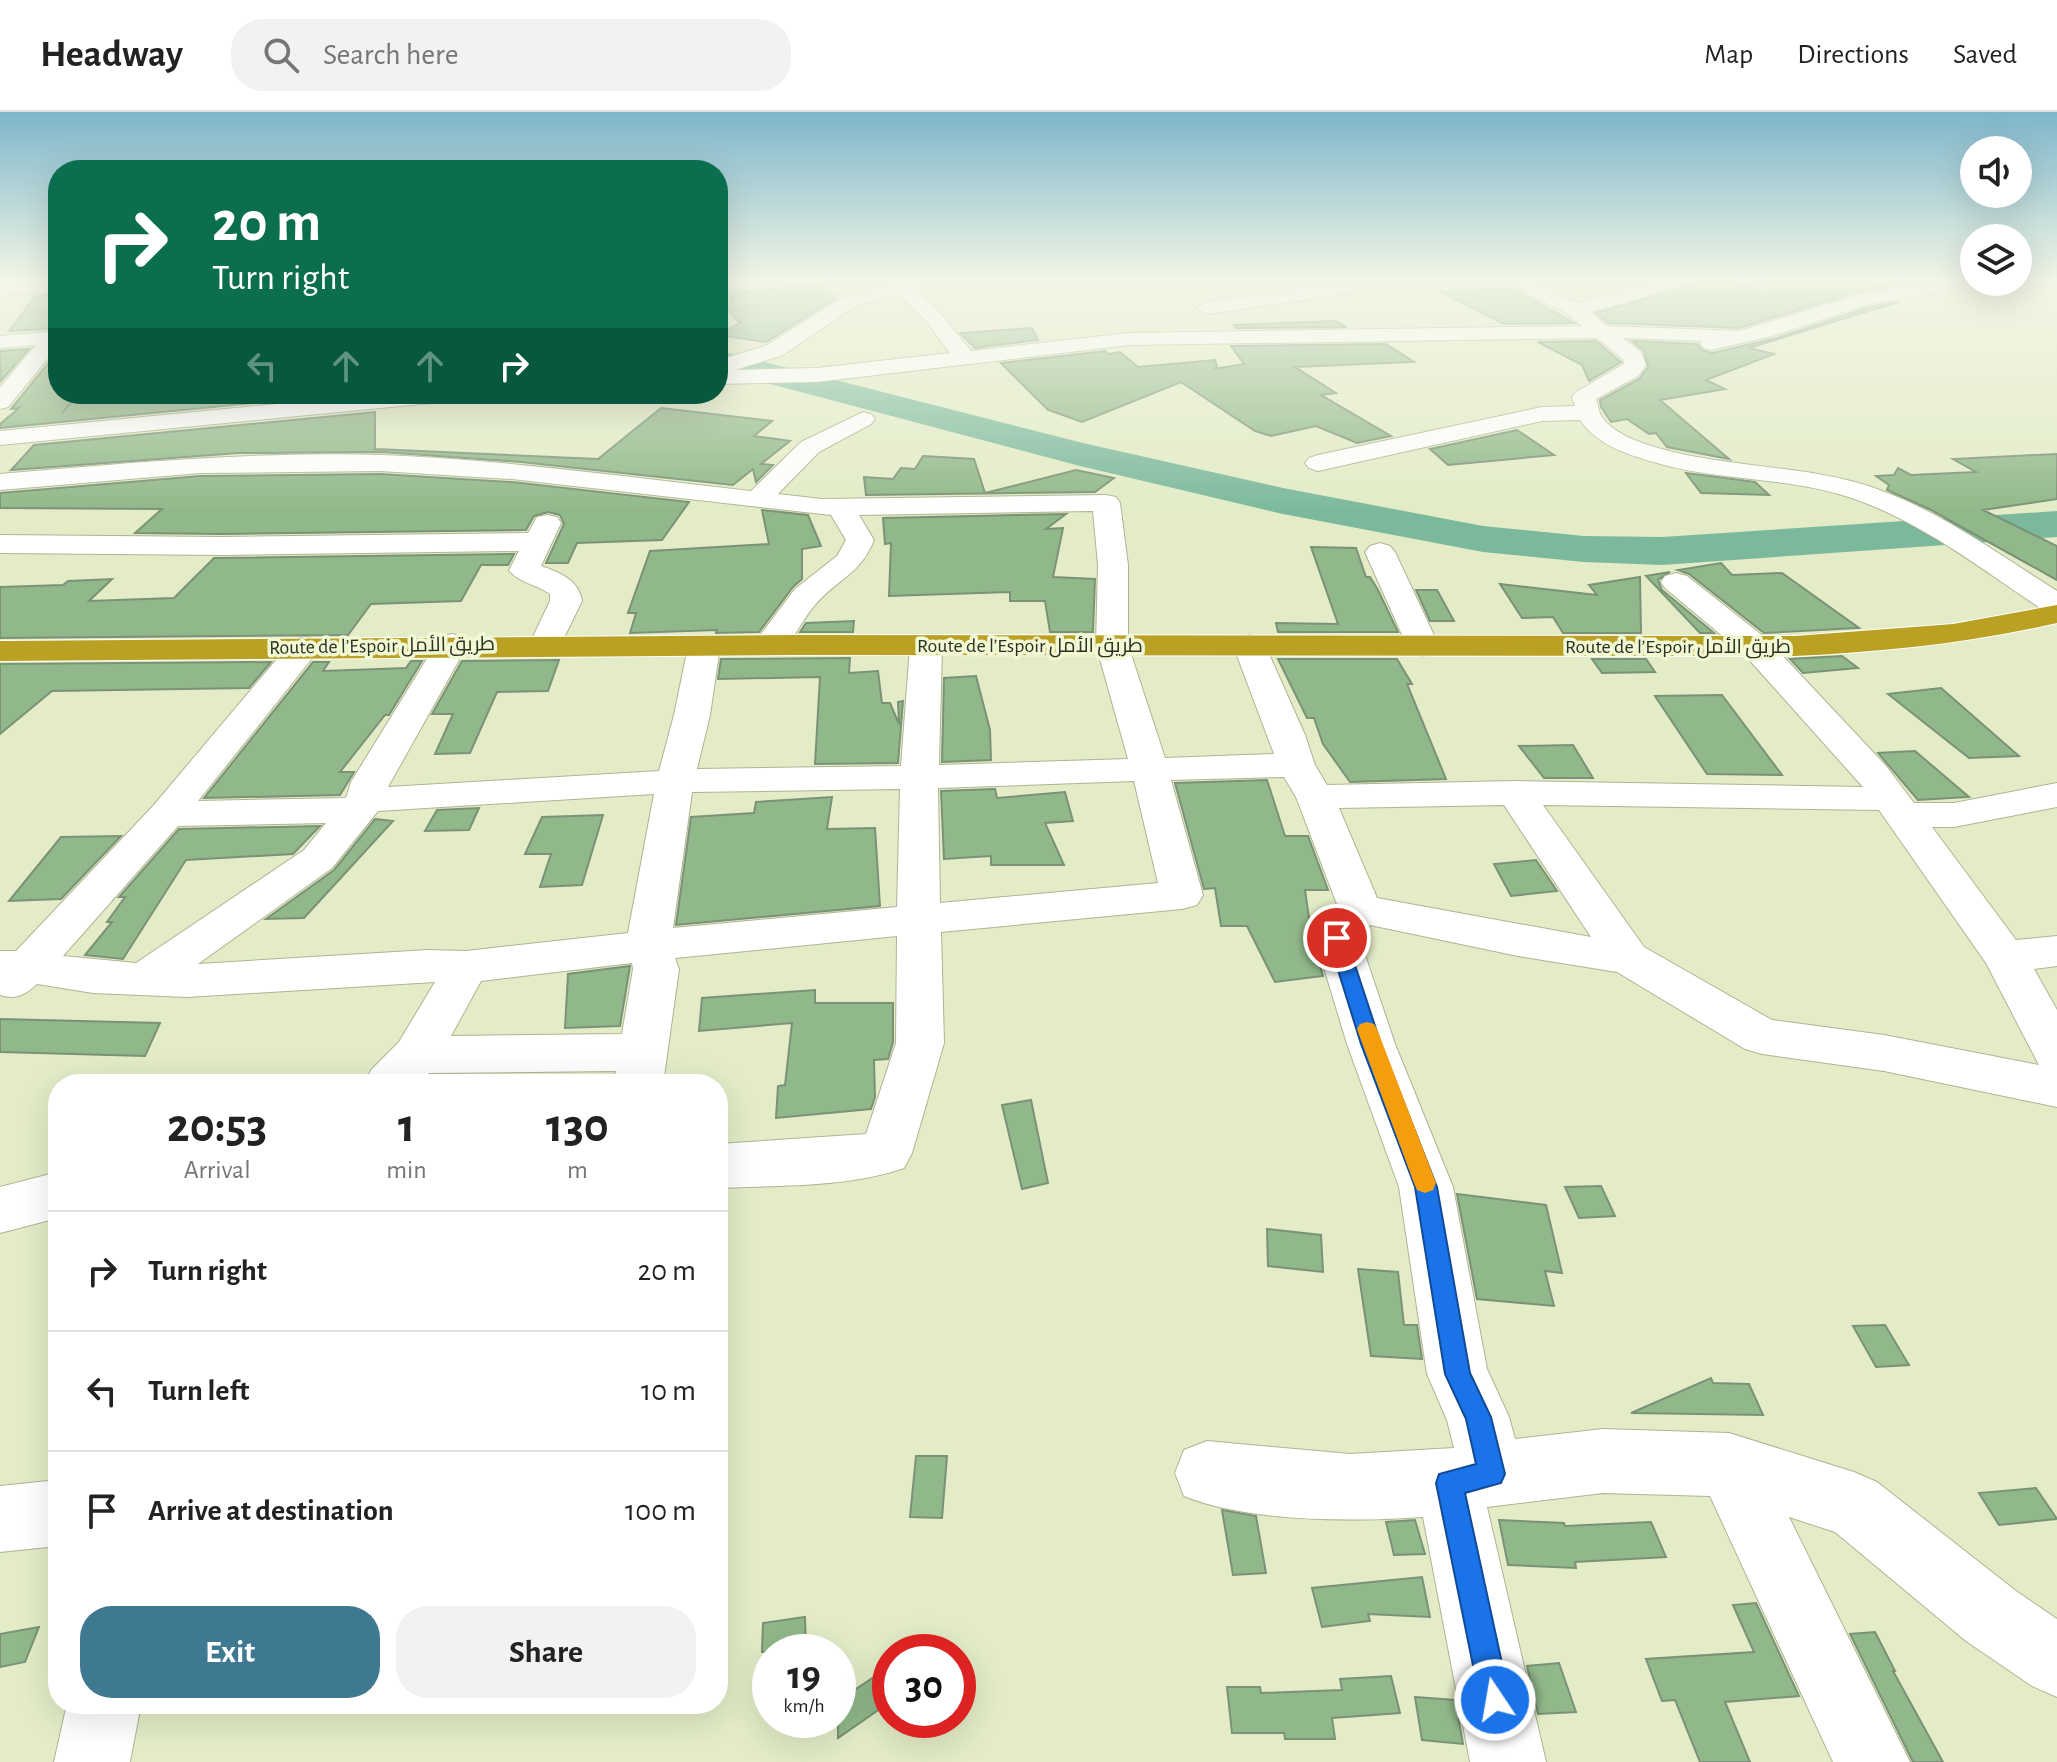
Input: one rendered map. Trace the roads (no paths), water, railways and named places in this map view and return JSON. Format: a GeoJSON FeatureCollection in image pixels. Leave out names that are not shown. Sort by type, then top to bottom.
{"type":"FeatureCollection","features":[{"type":"Feature","properties":{"kind":"highway","name":"Route de l’Espoir طريق الأمل"},"geometry":{"type":"LineString","coordinates":[[0,651],[452,644],[704,647],[1756,647],[1936,638],[2002,628],[2057,614]]}},
{"type":"Feature","properties":{"kind":"street"},"geometry":{"type":"LineString","coordinates":[[4,395],[38,357]]}},
{"type":"Feature","properties":{"kind":"street"},"geometry":{"type":"LineString","coordinates":[[728,364],[752,357]]}},
{"type":"Feature","properties":{"kind":"street"},"geometry":{"type":"LineString","coordinates":[[728,377],[817,375],[956,357]]}},
{"type":"Feature","properties":{"kind":"street"},"geometry":{"type":"LineString","coordinates":[[1636,357],[1643,363],[1584,397],[1585,413],[1594,424],[1617,439],[1653,455],[1708,467],[1811,480],[1878,499],[1946,533],[2057,605]]}},
{"type":"Feature","properties":{"kind":"street"},"geometry":{"type":"LineString","coordinates":[[88,474],[114,427],[127,410],[138,404]]}},
{"type":"Feature","properties":{"kind":"street"},"geometry":{"type":"LineString","coordinates":[[0,438],[350,404]]}},
{"type":"Feature","properties":{"kind":"street"},"geometry":{"type":"LineString","coordinates":[[1318,463],[1542,414],[1585,413]]}},
{"type":"Feature","properties":{"kind":"street"},"geometry":{"type":"LineString","coordinates":[[757,500],[810,447],[863,419]]}},
{"type":"Feature","properties":{"kind":"street"},"geometry":{"type":"LineString","coordinates":[[0,482],[200,465],[380,463],[512,471],[841,508],[1106,503],[1113,565],[1112,645],[1150,771],[1182,895],[917,918],[466,967],[428,966],[187,981],[9,975]]}},
{"type":"Feature","properties":{"kind":"street"},"geometry":{"type":"LineString","coordinates":[[768,646],[823,579],[841,571],[853,558],[860,540],[841,508]]}},
{"type":"Feature","properties":{"kind":"street"},"geometry":{"type":"LineString","coordinates":[[0,544],[222,546],[543,532],[524,570],[547,578],[565,591],[566,601],[545,645]]}},
{"type":"Feature","properties":{"kind":"street"},"geometry":{"type":"LineString","coordinates":[[1380,552],[1423,646]]}},
{"type":"Feature","properties":{"kind":"street"},"geometry":{"type":"LineString","coordinates":[[1676,582],[1756,647],[1873,774],[2005,957],[2057,1054]]}},
{"type":"Feature","properties":{"kind":"street"},"geometry":{"type":"LineString","coordinates":[[145,979],[318,859],[362,805],[370,782],[452,644]]}},
{"type":"Feature","properties":{"kind":"street"},"geometry":{"type":"LineString","coordinates":[[1249,645],[1360,909]]}},
{"type":"Feature","properties":{"kind":"street"},"geometry":{"type":"LineString","coordinates":[[9,975],[167,814],[305,647]]}},
{"type":"Feature","properties":{"kind":"street"},"geometry":{"type":"LineString","coordinates":[[402,1069],[639,1068],[656,969],[648,946],[675,781],[692,715],[704,647]]}},
{"type":"Feature","properties":{"kind":"street"},"geometry":{"type":"LineString","coordinates":[[728,1166],[807,1162],[886,1153],[920,1043],[917,918],[926,647]]}},
{"type":"Feature","properties":{"kind":"street"},"geometry":{"type":"LineString","coordinates":[[167,814],[362,805],[675,781],[1150,771],[1515,793],[1898,807],[1954,815],[2057,795]]}},
{"type":"Feature","properties":{"kind":"street"},"geometry":{"type":"LineString","coordinates":[[1515,793],[1628,958]]}},
{"type":"Feature","properties":{"kind":"street"},"geometry":{"type":"LineString","coordinates":[[1360,909],[1518,941],[1628,958],[1762,1036],[1884,1053],[2057,1088]]}},
{"type":"Feature","properties":{"kind":"street"},"geometry":{"type":"LineString","coordinates":[[1360,909],[1337,938],[1371,1044],[1426,1187],[1457,1374],[1478,1417],[1470,1478],[1508,1762]]}},
{"type":"Feature","properties":{"kind":"street"},"geometry":{"type":"LineString","coordinates":[[2005,957],[2057,951]]}},
{"type":"Feature","properties":{"kind":"street"},"geometry":{"type":"LineString","coordinates":[[402,1069],[466,967]]}},
{"type":"Feature","properties":{"kind":"street"},"geometry":{"type":"LineString","coordinates":[[0,1210],[48,1198]]}},
{"type":"Feature","properties":{"kind":"street"},"geometry":{"type":"LineString","coordinates":[[1207,1473],[1292,1485],[1367,1489],[1603,1461],[1729,1465],[1854,1505],[1991,1616],[2057,1661]]}},
{"type":"Feature","properties":{"kind":"street"},"geometry":{"type":"LineString","coordinates":[[1729,1465],[1872,1762]]}},
{"type":"Feature","properties":{"kind":"street"},"geometry":{"type":"LineString","coordinates":[[0,1519],[48,1514]]}},
{"type":"Feature","properties":{"kind":"street"},"geometry":{"type":"LineString","coordinates":[[92,1762],[102,1714]]}},
{"type":"Feature","properties":{"kind":"waterway"},"geometry":{"type":"LineString","coordinates":[[728,363],[1080,454],[1283,501],[1483,539],[1584,549],[1662,551],[2057,524]]}}]}
